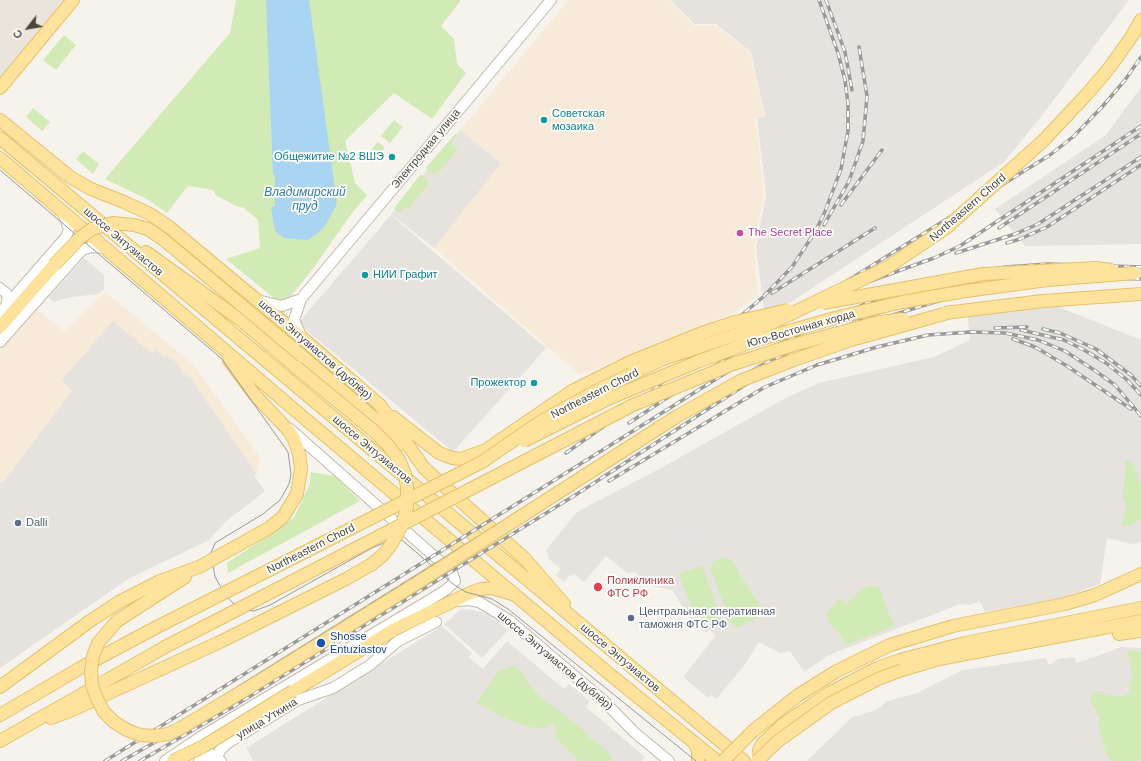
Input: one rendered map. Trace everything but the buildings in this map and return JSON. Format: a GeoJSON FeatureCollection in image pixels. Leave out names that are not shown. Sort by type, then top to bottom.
{"type":"FeatureCollection","features":[{"type":"Feature","properties":{"kind":"main road"},"geometry":{"type":"LineString","coordinates":[[0,88],[73,0]]}},
{"type":"Feature","properties":{"kind":"main road","name":"Northeastern Chord"},"geometry":{"type":"LineString","coordinates":[[0,715],[82,667],[155,628],[482,462],[540,422],[596,391],[663,359],[774,322],[888,267],[924,245],[970,208],[1044,140],[1110,67],[1132,36],[1141,20]]}},
{"type":"Feature","properties":{"kind":"main road","name":"шоссе Энтузиастов (дублёр)"},"geometry":{"type":"LineString","coordinates":[[1,120],[70,177],[91,189],[150,214],[169,227],[380,405],[424,468],[525,559],[587,630]]}},
{"type":"Feature","properties":{"kind":"main road","name":"шоссе Энтузиастов"},"geometry":{"type":"LineString","coordinates":[[0,138],[744,761]]}},
{"type":"Feature","properties":{"kind":"main road","name":"шоссе Энтузиастов"},"geometry":{"type":"LineString","coordinates":[[0,158],[104,248],[517,596],[717,761]]}},
{"type":"Feature","properties":{"kind":"main road"},"geometry":{"type":"LineString","coordinates":[[0,327],[81,237],[102,225],[125,223],[148,229],[164,240],[299,361],[375,432],[388,445],[399,460],[405,474],[408,488],[407,507],[402,525],[391,545],[383,555],[372,564],[346,579],[229,638],[70,711],[20,729]]}},
{"type":"Feature","properties":{"kind":"main road"},"geometry":{"type":"LineString","coordinates":[[108,229],[152,256],[299,361],[375,419],[424,468]]}},
{"type":"Feature","properties":{"kind":"main road"},"geometry":{"type":"LineString","coordinates":[[380,405],[439,453],[452,458],[461,459],[486,450],[572,391],[630,362],[702,333],[735,322],[893,290],[983,274],[1031,270],[1096,268],[1138,273]]}},
{"type":"Feature","properties":{"kind":"main road","name":"Юго-Восточная хорда"},"geometry":{"type":"LineString","coordinates":[[482,462],[610,398],[754,341],[902,302],[1047,280],[1138,273]]}},
{"type":"Feature","properties":{"kind":"main road","name":"Northeastern Chord"},"geometry":{"type":"LineString","coordinates":[[0,740],[165,647],[633,405],[733,364],[793,345],[876,323],[1043,301],[1141,294]]}},
{"type":"Feature","properties":{"kind":"main road"},"geometry":{"type":"LineString","coordinates":[[212,339],[254,394],[279,420],[294,439],[299,454],[301,469],[297,494],[291,507],[283,517],[269,528],[199,567],[117,621],[98,643],[93,656],[91,671],[92,685],[97,699],[104,712],[114,722],[127,730],[140,735],[155,736],[181,728],[416,584],[676,417],[740,381],[791,361],[852,340],[951,312]]}},
{"type":"Feature","properties":{"kind":"main road"},"geometry":{"type":"LineString","coordinates":[[0,687],[90,621],[119,602],[160,581],[199,567]]}},
{"type":"Feature","properties":{"kind":"main road"},"geometry":{"type":"LineString","coordinates":[[723,761],[753,731],[797,696],[836,672],[890,645],[953,626],[1065,604],[1095,595],[1138,576]]}},
{"type":"Feature","properties":{"kind":"main road"},"geometry":{"type":"LineString","coordinates":[[173,761],[204,746],[395,629],[448,602],[482,589],[492,588],[517,596]]}},
{"type":"Feature","properties":{"kind":"main road"},"geometry":{"type":"LineString","coordinates":[[760,761],[760,750],[763,743],[782,725],[851,680],[900,660],[965,643],[1141,608]]}},
{"type":"Feature","properties":{"kind":"main road"},"geometry":{"type":"LineString","coordinates":[[756,761],[778,741],[831,704],[878,679],[902,670],[938,659],[1141,621]]}},
{"type":"Feature","properties":{"kind":"main road"},"geometry":{"type":"LineString","coordinates":[[1085,632],[1122,634],[1141,631]]}},
{"type":"Feature","properties":{"kind":"main road"},"geometry":{"type":"LineString","coordinates":[[965,643],[1041,639]]}},
{"type":"Feature","properties":{"kind":"main road"},"geometry":{"type":"LineString","coordinates":[[694,742],[698,751],[698,761]]}},
{"type":"Feature","properties":{"kind":"street","name":"Электродная улица"},"geometry":{"type":"LineString","coordinates":[[301,337],[294,320],[301,299],[552,0]]}},
{"type":"Feature","properties":{"kind":"street"},"geometry":{"type":"LineString","coordinates":[[3,309],[66,237],[69,229],[63,212]]}},
{"type":"Feature","properties":{"kind":"street"},"geometry":{"type":"LineString","coordinates":[[0,342],[82,250],[91,247],[104,248]]}},
{"type":"Feature","properties":{"kind":"street"},"geometry":{"type":"LineString","coordinates":[[1,288],[8,297],[3,309]]}},
{"type":"Feature","properties":{"kind":"street","name":"Электродная улица"},"geometry":{"type":"LineString","coordinates":[[257,300],[282,306],[301,299]]}},
{"type":"Feature","properties":{"kind":"street"},"geometry":{"type":"LineString","coordinates":[[164,761],[446,590],[455,581],[452,572],[279,420]]}},
{"type":"Feature","properties":{"kind":"street","name":"шоссе Энтузиастов (дублёр)"},"geometry":{"type":"LineString","coordinates":[[448,602],[464,600],[480,602],[509,620],[603,700],[647,744],[669,761]]}},
{"type":"Feature","properties":{"kind":"street","name":"улица Уткина"},"geometry":{"type":"LineString","coordinates":[[216,760],[220,750],[228,743],[298,700],[333,688],[370,664],[398,641],[436,622]]}},
{"type":"Feature","properties":{"kind":"street"},"geometry":{"type":"LineString","coordinates":[[180,750],[200,749],[216,760]]}},
{"type":"Feature","properties":{"kind":"street"},"geometry":{"type":"LineString","coordinates":[[199,761],[216,760]]}},
{"type":"Feature","properties":{"kind":"shaded area"},"geometry":{"type":"Polygon","coordinates":[[[0,0],[65,0],[0,78],[0,0]]]}},
{"type":"Feature","properties":{"kind":"shaded area"},"geometry":{"type":"Polygon","coordinates":[[[569,0],[668,0],[695,26],[716,26],[750,52],[764,116],[755,117],[764,194],[754,246],[758,295],[736,312],[580,375],[434,248],[501,163],[460,130],[569,0]]]}},
{"type":"Feature","properties":{"kind":"shaded area"},"geometry":{"type":"Polygon","coordinates":[[[670,0],[1129,0],[1040,118],[1004,162],[791,302],[764,310],[756,248],[766,195],[757,118],[765,116],[751,52],[716,24],[695,24],[670,0]]]}},
{"type":"Feature","properties":{"kind":"shaded area"},"geometry":{"type":"Polygon","coordinates":[[[1141,87],[1141,244],[1025,246],[995,209],[1106,135],[1141,87]]]}},
{"type":"Feature","properties":{"kind":"shaded area"},"geometry":{"type":"Polygon","coordinates":[[[460,130],[501,163],[434,248],[391,214],[460,130]]]}},
{"type":"Feature","properties":{"kind":"shaded area"},"geometry":{"type":"Polygon","coordinates":[[[391,215],[546,348],[453,452],[298,323],[391,215]]]}},
{"type":"Feature","properties":{"kind":"shaded area"},"geometry":{"type":"Polygon","coordinates":[[[84,258],[104,275],[104,289],[99,294],[71,297],[53,302],[49,297],[84,258]]]}},
{"type":"Feature","properties":{"kind":"shaded area"},"geometry":{"type":"Polygon","coordinates":[[[105,292],[193,364],[260,457],[257,474],[191,380],[167,355],[165,357],[156,350],[152,354],[63,380],[72,391],[4,481],[0,482],[0,351],[37,309],[64,332],[105,292]]]}},
{"type":"Feature","properties":{"kind":"shaded area"},"geometry":{"type":"Polygon","coordinates":[[[1049,303],[1141,340],[1141,542],[1131,544],[1107,538],[1100,584],[1061,598],[985,612],[980,602],[969,605],[960,604],[829,655],[804,672],[790,651],[780,653],[759,642],[743,667],[716,699],[711,695],[708,698],[683,677],[716,635],[709,630],[706,633],[691,620],[672,590],[651,586],[635,572],[627,573],[606,556],[584,582],[574,574],[572,576],[570,575],[564,582],[556,575],[561,569],[550,560],[546,550],[577,512],[661,468],[784,399],[819,383],[934,357],[970,340],[967,310],[1049,303]]]}},
{"type":"Feature","properties":{"kind":"shaded area"},"geometry":{"type":"Polygon","coordinates":[[[113,321],[152,354],[156,350],[165,357],[167,355],[178,364],[182,372],[191,379],[257,474],[254,476],[265,491],[224,523],[209,540],[128,579],[0,668],[0,482],[4,481],[72,391],[62,380],[113,321]]]}},
{"type":"Feature","properties":{"kind":"shaded area"},"geometry":{"type":"Polygon","coordinates":[[[686,515],[705,551],[692,556],[668,532],[686,515]]]}},
{"type":"Feature","properties":{"kind":"shaded area"},"geometry":{"type":"Polygon","coordinates":[[[470,609],[487,614],[508,630],[482,658],[444,624],[460,610],[470,609]]]}},
{"type":"Feature","properties":{"kind":"shaded area"},"geometry":{"type":"Polygon","coordinates":[[[442,626],[472,653],[468,657],[483,669],[507,641],[564,689],[569,684],[590,701],[586,707],[645,757],[641,761],[254,761],[246,748],[442,626]]]}},
{"type":"Feature","properties":{"kind":"shaded area"},"geometry":{"type":"Polygon","coordinates":[[[720,643],[737,658],[713,687],[695,672],[720,643]]]}},
{"type":"Feature","properties":{"kind":"shaded area"},"geometry":{"type":"Polygon","coordinates":[[[1122,647],[1141,648],[1141,761],[807,761],[851,718],[876,710],[888,701],[917,693],[963,670],[1046,658],[1049,665],[1058,659],[1074,657],[1077,663],[1122,647]]]}},
{"type":"Feature","properties":{"kind":"green space"},"geometry":{"type":"Polygon","coordinates":[[[236,0],[461,0],[441,26],[454,39],[457,64],[466,73],[432,119],[394,93],[345,141],[355,183],[367,195],[292,295],[284,300],[275,299],[226,259],[260,248],[258,220],[244,208],[236,206],[216,195],[213,190],[188,186],[167,213],[147,199],[105,179],[230,33],[236,0]]]}},
{"type":"Feature","properties":{"kind":"green space"},"geometry":{"type":"Polygon","coordinates":[[[64,35],[76,45],[56,70],[43,60],[64,35]]]}},
{"type":"Feature","properties":{"kind":"green space"},"geometry":{"type":"Polygon","coordinates":[[[33,108],[50,122],[42,131],[26,117],[33,108]]]}},
{"type":"Feature","properties":{"kind":"green space"},"geometry":{"type":"Polygon","coordinates":[[[394,120],[403,127],[390,143],[381,136],[394,120]]]}},
{"type":"Feature","properties":{"kind":"green space"},"geometry":{"type":"Polygon","coordinates":[[[455,134],[457,136],[451,143],[458,149],[440,171],[433,174],[426,168],[455,134]]]}},
{"type":"Feature","properties":{"kind":"green space"},"geometry":{"type":"Polygon","coordinates":[[[378,142],[385,148],[372,163],[365,157],[378,142]]]}},
{"type":"Feature","properties":{"kind":"green space"},"geometry":{"type":"Polygon","coordinates":[[[83,151],[99,164],[93,174],[76,159],[83,151]]]}},
{"type":"Feature","properties":{"kind":"green space"},"geometry":{"type":"Polygon","coordinates":[[[421,174],[428,180],[427,186],[408,209],[405,207],[399,213],[394,208],[421,174]]]}},
{"type":"Feature","properties":{"kind":"green space"},"geometry":{"type":"Polygon","coordinates":[[[1126,460],[1134,464],[1139,482],[1141,484],[1141,520],[1137,520],[1130,526],[1121,525],[1127,506],[1123,496],[1126,460]]]}},
{"type":"Feature","properties":{"kind":"green space"},"geometry":{"type":"Polygon","coordinates":[[[311,472],[335,476],[360,501],[228,573],[227,563],[294,518],[310,483],[311,472]]]}},
{"type":"Feature","properties":{"kind":"green space"},"geometry":{"type":"Polygon","coordinates":[[[724,557],[731,560],[761,607],[761,612],[758,617],[737,628],[731,623],[711,570],[711,565],[714,561],[724,557]]]}},
{"type":"Feature","properties":{"kind":"green space"},"geometry":{"type":"Polygon","coordinates":[[[702,566],[726,631],[695,614],[678,574],[702,566]]]}},
{"type":"Feature","properties":{"kind":"green space"},"geometry":{"type":"Polygon","coordinates":[[[871,585],[880,587],[884,602],[894,626],[846,645],[837,630],[829,623],[827,613],[840,598],[848,603],[862,589],[871,585]]]}},
{"type":"Feature","properties":{"kind":"green space"},"geometry":{"type":"Polygon","coordinates":[[[1129,650],[1141,652],[1141,759],[1138,761],[1111,761],[1107,756],[1099,727],[1099,717],[1090,700],[1093,691],[1112,696],[1122,696],[1131,693],[1129,683],[1133,675],[1127,653],[1129,650]]]}},
{"type":"Feature","properties":{"kind":"green space"},"geometry":{"type":"Polygon","coordinates":[[[514,665],[536,693],[599,744],[611,756],[612,761],[579,761],[556,738],[555,724],[552,723],[546,727],[539,728],[529,727],[507,719],[477,703],[499,671],[514,665]]]}},
{"type":"Feature","properties":{"kind":"water","name":"Владимирский пруд"},"geometry":{"type":"Polygon","coordinates":[[[266,0],[309,0],[337,204],[323,229],[308,240],[284,238],[275,231],[274,226],[271,207],[275,206],[275,175],[273,175],[266,0]]]}},
{"type":"Feature","properties":{"kind":"tram line"},"geometry":{"type":"LineString","coordinates":[[0,170],[222,359],[288,452],[291,474],[289,484],[280,500],[263,514],[215,543],[211,553],[215,577],[226,596],[236,606],[254,611],[270,605],[372,548],[391,540],[402,540],[453,584],[466,592],[492,599],[508,609],[696,761]]}},
{"type":"Feature","properties":{"kind":"railway"},"geometry":{"type":"LineString","coordinates":[[566,453],[645,397],[763,297],[792,267],[815,232],[824,214],[841,169],[848,131],[848,104],[845,80],[838,53],[819,0]]}},
{"type":"Feature","properties":{"kind":"railway"},"geometry":{"type":"LineString","coordinates":[[826,0],[845,52],[852,90]]}},
{"type":"Feature","properties":{"kind":"railway"},"geometry":{"type":"LineString","coordinates":[[824,225],[849,181],[863,141],[867,96],[859,47]]}},
{"type":"Feature","properties":{"kind":"railway"},"geometry":{"type":"LineString","coordinates":[[629,423],[789,317],[1050,155],[1074,136],[1102,107],[1125,80],[1141,57]]}},
{"type":"Feature","properties":{"kind":"railway"},"geometry":{"type":"LineString","coordinates":[[832,295],[934,258],[960,246],[1141,126]]}},
{"type":"Feature","properties":{"kind":"railway"},"geometry":{"type":"LineString","coordinates":[[999,228],[1141,134]]}},
{"type":"Feature","properties":{"kind":"railway"},"geometry":{"type":"LineString","coordinates":[[841,205],[882,150]]}},
{"type":"Feature","properties":{"kind":"railway"},"geometry":{"type":"LineString","coordinates":[[956,253],[1015,234],[1038,224],[1141,157]]}},
{"type":"Feature","properties":{"kind":"railway"},"geometry":{"type":"LineString","coordinates":[[1007,243],[1047,227],[1141,165]]}},
{"type":"Feature","properties":{"kind":"railway"},"geometry":{"type":"LineString","coordinates":[[772,293],[875,228]]}},
{"type":"Feature","properties":{"kind":"railway"},"geometry":{"type":"LineString","coordinates":[[105,761],[753,356],[869,302],[913,287],[955,276],[1006,267],[1048,264],[1141,267]]}},
{"type":"Feature","properties":{"kind":"railway"},"geometry":{"type":"LineString","coordinates":[[122,761],[171,733],[220,699],[604,459],[760,366],[818,338],[871,315],[958,289],[1042,276],[1141,279]]}},
{"type":"Feature","properties":{"kind":"railway"},"geometry":{"type":"LineString","coordinates":[[140,761],[231,708],[577,494],[765,372],[820,344],[874,321],[925,305],[959,295],[1008,286],[1063,282]]}},
{"type":"Feature","properties":{"kind":"railway"},"geometry":{"type":"LineString","coordinates":[[995,328],[1027,327]]}},
{"type":"Feature","properties":{"kind":"railway"},"geometry":{"type":"LineString","coordinates":[[1043,329],[1060,333],[1096,349],[1131,375],[1141,386]]}},
{"type":"Feature","properties":{"kind":"railway"},"geometry":{"type":"LineString","coordinates":[[1021,330],[1064,340],[1084,350],[1106,363],[1126,379],[1141,395]]}},
{"type":"Feature","properties":{"kind":"railway"},"geometry":{"type":"LineString","coordinates":[[609,481],[765,387],[817,365],[877,347],[928,335],[971,332],[1005,333],[1038,340],[1065,351],[1115,385],[1141,416]]}},
{"type":"Feature","properties":{"kind":"railway"},"geometry":{"type":"LineString","coordinates":[[1013,339],[1035,347],[1067,366],[1131,409]]}},
{"type":"Feature","properties":{"kind":"place","name":"Советская мозаика"},"geometry":{"type":"Point","coordinates":[544,120]}},
{"type":"Feature","properties":{"kind":"place","name":"Общежитие №2 ВШЭ"},"geometry":{"type":"Point","coordinates":[392,157]}},
{"type":"Feature","properties":{"kind":"place","name":"The Secret Place"},"geometry":{"type":"Point","coordinates":[740,233]}},
{"type":"Feature","properties":{"kind":"place","name":"НИИ Графит"},"geometry":{"type":"Point","coordinates":[365,275]}},
{"type":"Feature","properties":{"kind":"place","name":"Прожектор"},"geometry":{"type":"Point","coordinates":[534,383]}},
{"type":"Feature","properties":{"kind":"place","name":"Dalli"},"geometry":{"type":"Point","coordinates":[18,523]}},
{"type":"Feature","properties":{"kind":"place","name":"Поликлиника ФТС РФ"},"geometry":{"type":"Point","coordinates":[598,587]}},
{"type":"Feature","properties":{"kind":"place","name":"Центральная оперативная таможня ФТС РФ"},"geometry":{"type":"Point","coordinates":[631,618]}},
{"type":"Feature","properties":{"kind":"place","name":"Shosse Entuziastov"},"geometry":{"type":"Point","coordinates":[321,643]}}]}
